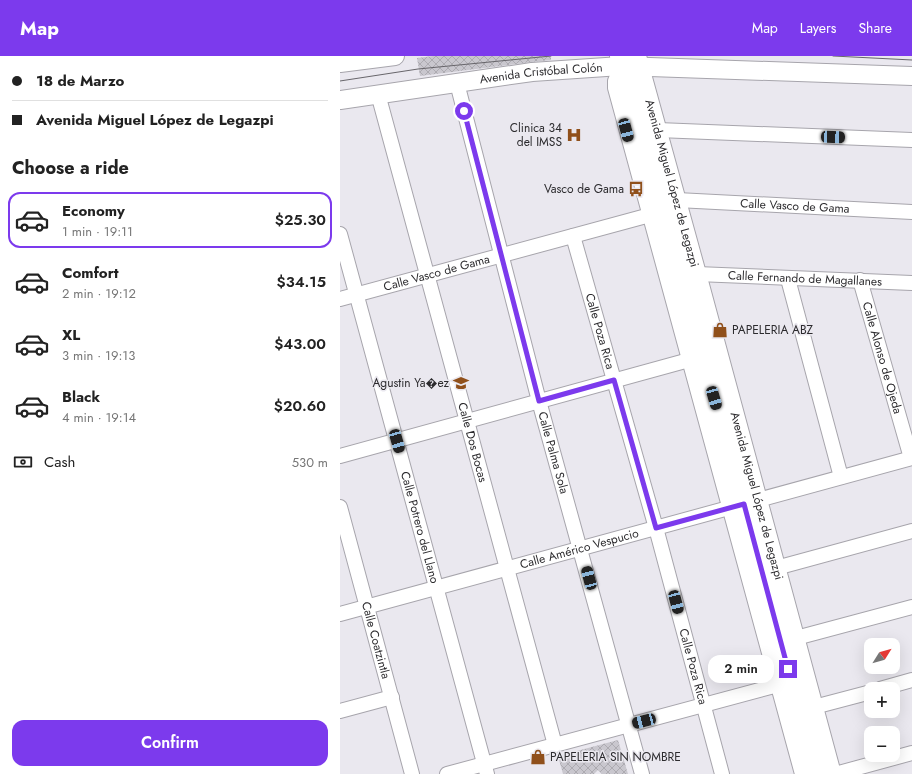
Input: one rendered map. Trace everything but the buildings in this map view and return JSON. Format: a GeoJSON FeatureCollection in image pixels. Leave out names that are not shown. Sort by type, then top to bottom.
{"type":"FeatureCollection","features":[{"type":"Feature","properties":{"kind":"main road"},"geometry":{"type":"LineString","coordinates":[[340,63],[395,56]]}},
{"type":"Feature","properties":{"kind":"main road","name":"Avenida Cristóbal Colón"},"geometry":{"type":"LineString","coordinates":[[340,100],[532,72],[620,61],[912,76]]}},
{"type":"Feature","properties":{"kind":"main road","name":"Avenida Miguel López de Legazpi"},"geometry":{"type":"LineString","coordinates":[[620,61],[744,504],[816,774]]}},
{"type":"Feature","properties":{"kind":"main road","name":"Avenida Miguel López de Legazpi"},"geometry":{"type":"LineString","coordinates":[[638,61],[697,274],[744,504],[776,568],[832,774]]}},
{"type":"Feature","properties":{"kind":"street","name":"Avenida Miguel López de Legazpi"},"geometry":{"type":"LineString","coordinates":[[620,61],[615,81],[615,88],[690,360],[744,504],[778,685],[802,774]]}},
{"type":"Feature","properties":{"kind":"street","name":"Calle Palma Sola"},"geometry":{"type":"LineString","coordinates":[[457,83],[539,401],[642,774]]}},
{"type":"Feature","properties":{"kind":"street","name":"Calle Dos Bocas"},"geometry":{"type":"LineString","coordinates":[[378,94],[555,745]]}},
{"type":"Feature","properties":{"kind":"street"},"geometry":{"type":"LineString","coordinates":[[658,130],[912,140]]}},
{"type":"Feature","properties":{"kind":"street","name":"Calle Vasco de Gama"},"geometry":{"type":"LineString","coordinates":[[677,200],[912,212]]}},
{"type":"Feature","properties":{"kind":"street","name":"Calle Vasco de Gama"},"geometry":{"type":"LineString","coordinates":[[340,299],[501,254],[650,215]]}},
{"type":"Feature","properties":{"kind":"street","name":"Calle Potrero del Llano"},"geometry":{"type":"LineString","coordinates":[[340,234],[486,769]]}},
{"type":"Feature","properties":{"kind":"street","name":"Calle Poza Rica"},"geometry":{"type":"LineString","coordinates":[[573,236],[656,528],[722,774]]}},
{"type":"Feature","properties":{"kind":"street","name":"Calle Fernando de Magallanes"},"geometry":{"type":"LineString","coordinates":[[697,274],[912,283]]}},
{"type":"Feature","properties":{"kind":"street"},"geometry":{"type":"LineString","coordinates":[[788,279],[841,477]]}},
{"type":"Feature","properties":{"kind":"street","name":"Calle Alonso de Ojeda"},"geometry":{"type":"LineString","coordinates":[[860,280],[911,458]]}},
{"type":"Feature","properties":{"kind":"street"},"geometry":{"type":"LineString","coordinates":[[340,456],[397,441],[466,420],[690,360]]}},
{"type":"Feature","properties":{"kind":"street","name":"Calle Américo Vespucio"},"geometry":{"type":"LineString","coordinates":[[340,614],[911,458]]}},
{"type":"Feature","properties":{"kind":"street","name":"Calle Coatzintla"},"geometry":{"type":"LineString","coordinates":[[340,508],[412,774]]}},
{"type":"Feature","properties":{"kind":"street"},"geometry":{"type":"LineString","coordinates":[[776,568],[912,531]]}},
{"type":"Feature","properties":{"kind":"street"},"geometry":{"type":"LineString","coordinates":[[796,638],[912,607]]}},
{"type":"Feature","properties":{"kind":"street"},"geometry":{"type":"LineString","coordinates":[[900,683],[912,680]]}},
{"type":"Feature","properties":{"kind":"street"},"geometry":{"type":"LineString","coordinates":[[447,774],[486,769],[555,745],[778,685]]}},
{"type":"Feature","properties":{"kind":"street"},"geometry":{"type":"LineString","coordinates":[[814,707],[864,694]]}},
{"type":"Feature","properties":{"kind":"street"},"geometry":{"type":"LineString","coordinates":[[340,711],[392,697]]}},
{"type":"Feature","properties":{"kind":"street"},"geometry":{"type":"LineString","coordinates":[[835,774],[912,753]]}},
{"type":"Feature","properties":{"kind":"tram line"},"geometry":{"type":"LineString","coordinates":[[340,81],[418,69],[551,56]]}},
{"type":"Feature","properties":{"kind":"tram line"},"geometry":{"type":"LineString","coordinates":[[833,56],[912,60]]}},
{"type":"Feature","properties":{"kind":"place","name":"Clinica 34 del IMSS"},"geometry":{"type":"Point","coordinates":[574,135]}},
{"type":"Feature","properties":{"kind":"place","name":"Vasco de Gama"},"geometry":{"type":"Point","coordinates":[636,189]}},
{"type":"Feature","properties":{"kind":"place","name":"PAPELERIA ABZ"},"geometry":{"type":"Point","coordinates":[720,330]}},
{"type":"Feature","properties":{"kind":"place","name":"Agustin Ya�ez"},"geometry":{"type":"Point","coordinates":[461,383]}},
{"type":"Feature","properties":{"kind":"place","name":"PAPELERIA SIN NOMBRE"},"geometry":{"type":"Point","coordinates":[538,757]}},
{"type":"Feature","properties":{"kind":"route"},"geometry":{"type":"LineString","coordinates":[[464,111],[539,401],[614,380],[656,528],[744,504],[788,669]]}}]}
